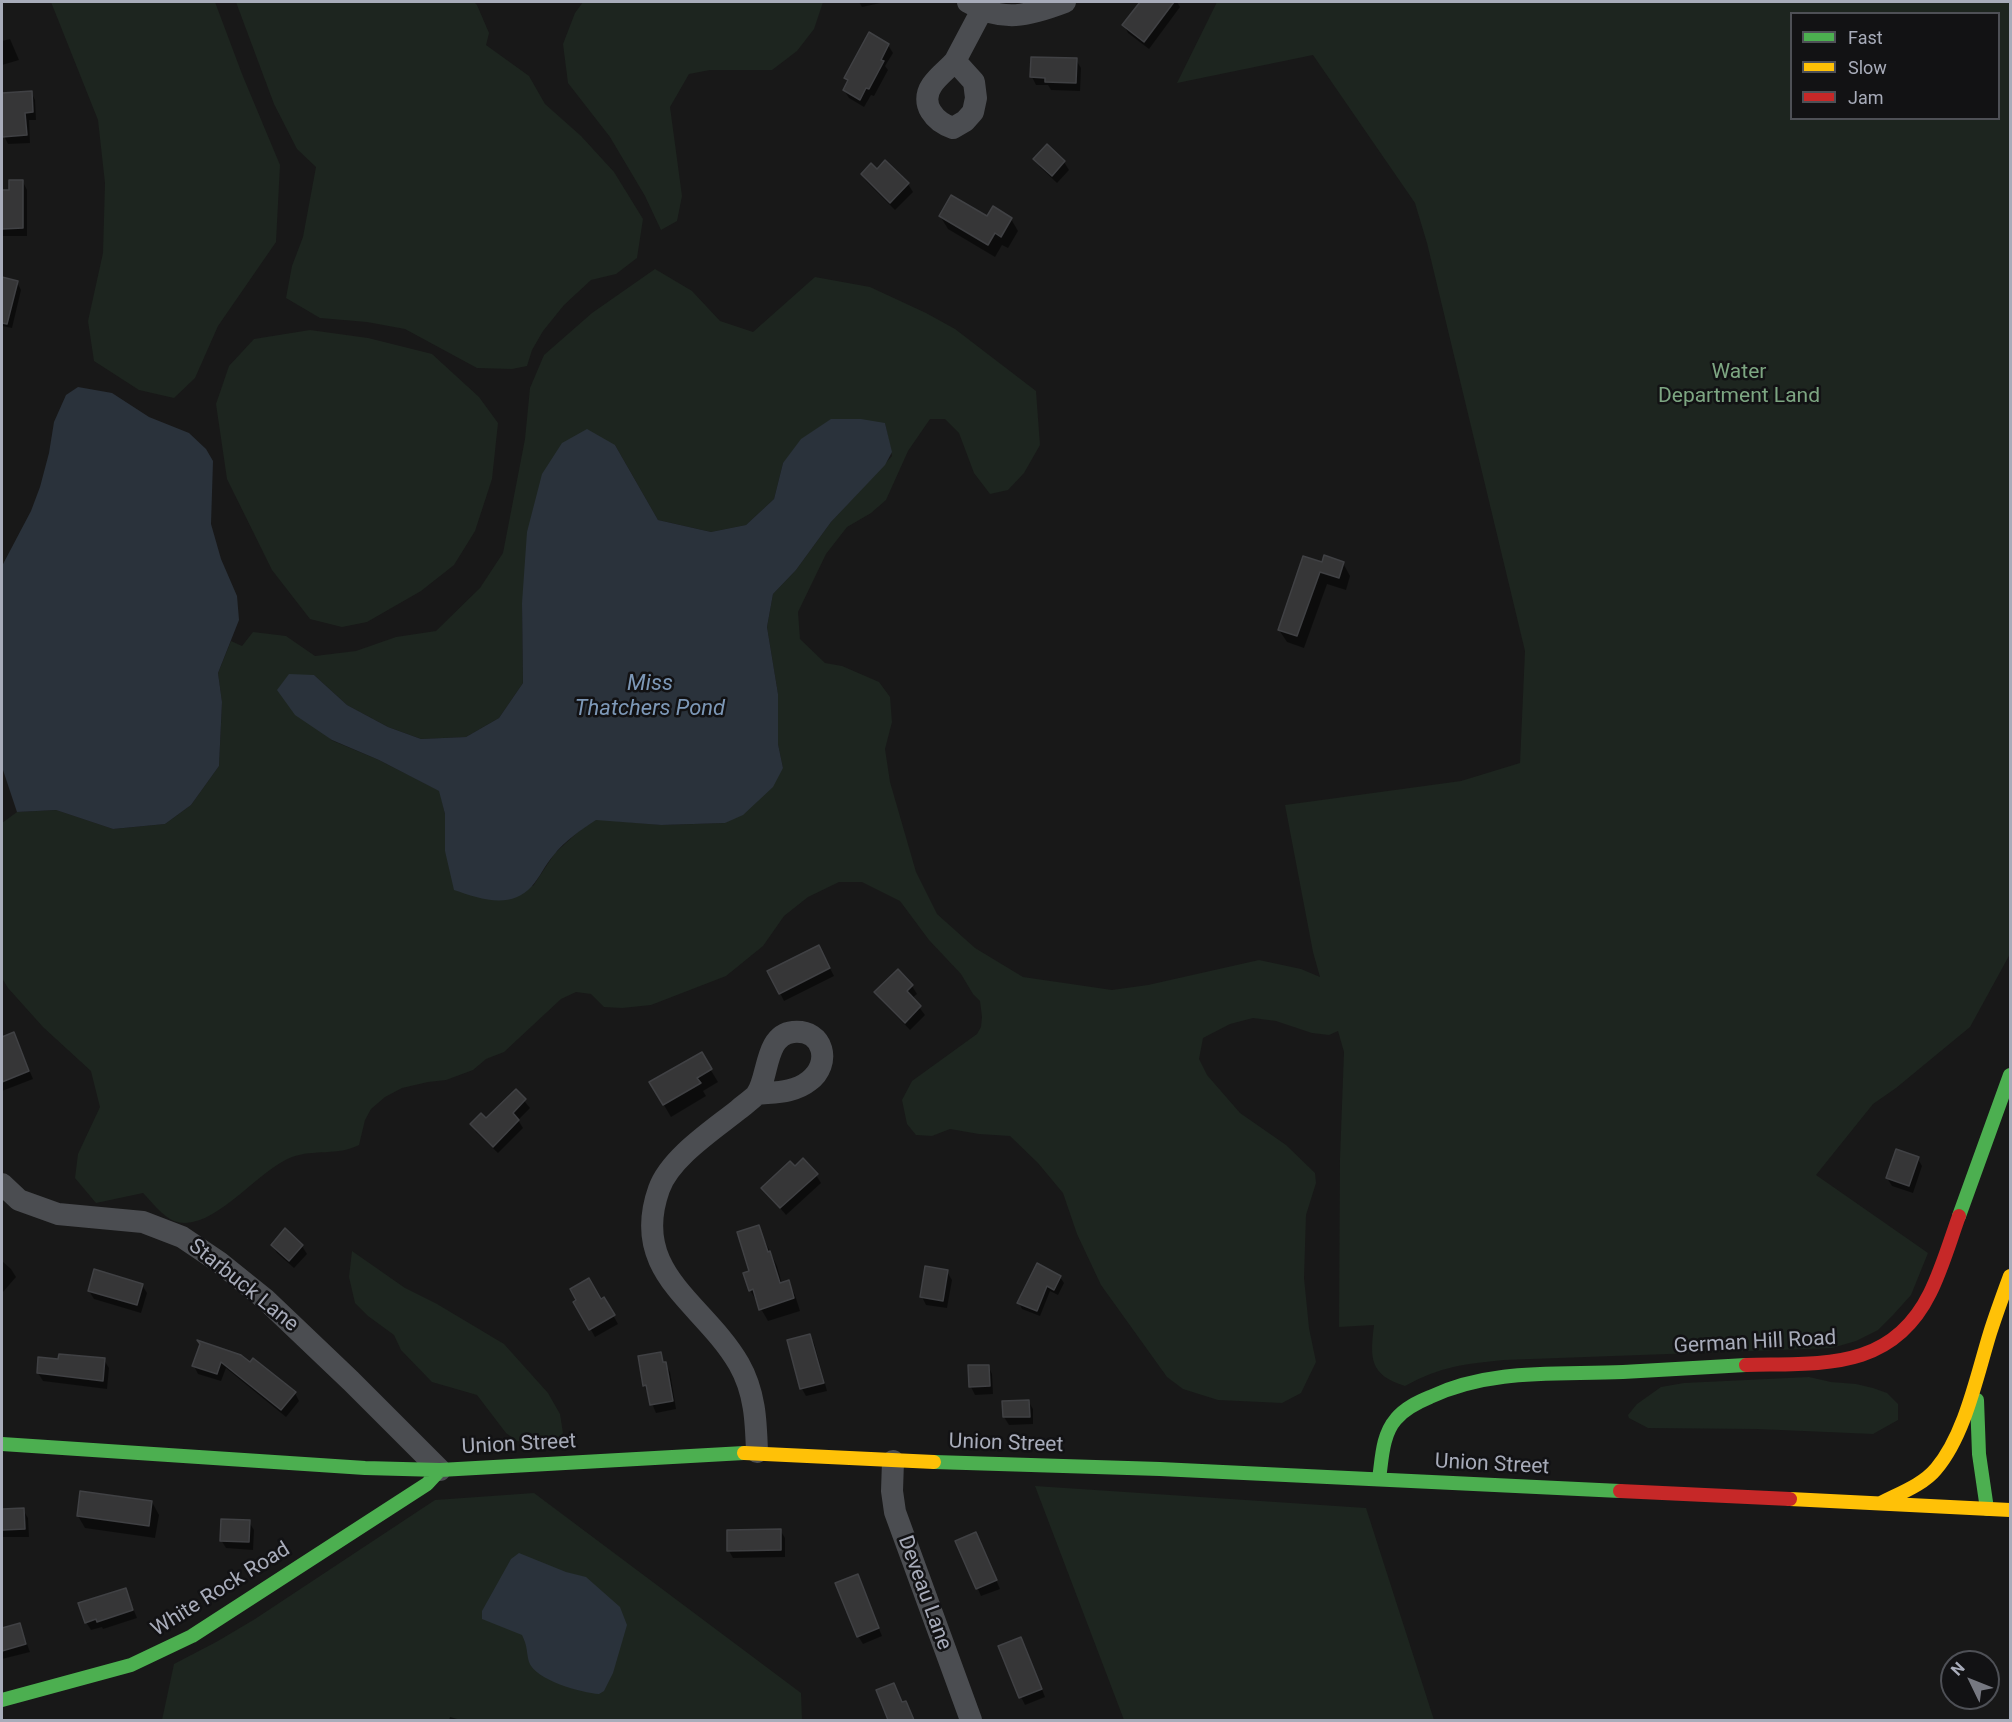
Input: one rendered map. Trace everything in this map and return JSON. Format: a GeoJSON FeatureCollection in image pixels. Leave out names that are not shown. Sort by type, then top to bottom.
{"type":"FeatureCollection","features":[{"type":"Feature","properties":{"kind":"main road","name":"German Hill Road"},"geometry":{"type":"LineString","coordinates":[[1379,1479],[1386,1438],[1394,1421],[1406,1408],[1463,1383],[1491,1377],[1541,1372],[1620,1372],[1757,1365],[1825,1365],[1872,1352],[1894,1340],[1917,1317],[1931,1292],[2010,1075]]}},
{"type":"Feature","properties":{"kind":"main road"},"geometry":{"type":"LineString","coordinates":[[1881,1503],[1919,1483],[1935,1471],[1942,1461],[1955,1438],[1977,1383],[1990,1332],[2010,1276]]}},
{"type":"Feature","properties":{"kind":"main road"},"geometry":{"type":"LineString","coordinates":[[1977,1383],[1977,1447],[1987,1509]]}},
{"type":"Feature","properties":{"kind":"main road","name":"Union Street"},"geometry":{"type":"LineString","coordinates":[[2,1444],[365,1468],[440,1470],[757,1452],[893,1461],[1379,1479],[2010,1510]]}},
{"type":"Feature","properties":{"kind":"main road","name":"White Rock Road"},"geometry":{"type":"LineString","coordinates":[[2,1700],[131,1665],[164,1651],[192,1636],[427,1484],[440,1470]]}},
{"type":"Feature","properties":{"kind":"street"},"geometry":{"type":"LineString","coordinates":[[955,61],[975,6],[1009,16],[1023,15],[1065,2]]}},
{"type":"Feature","properties":{"kind":"street"},"geometry":{"type":"LineString","coordinates":[[757,1094],[670,1169],[659,1188],[652,1233],[656,1254],[663,1272],[722,1339],[740,1366],[756,1413],[757,1452]]}},
{"type":"Feature","properties":{"kind":"street","name":"Starbuck Lane"},"geometry":{"type":"LineString","coordinates":[[2,1184],[19,1200],[58,1214],[143,1222],[182,1237],[219,1262],[265,1299],[440,1470]]}},
{"type":"Feature","properties":{"kind":"street","name":"Deveau Lane"},"geometry":{"type":"LineString","coordinates":[[893,1461],[892,1491],[895,1512],[971,1720]]}},
{"type":"Feature","properties":{"kind":"green space"},"geometry":{"type":"Polygon","coordinates":[[[51,2],[215,2],[280,165],[276,242],[218,326],[195,378],[174,398],[139,390],[94,361],[88,321],[103,253],[105,183],[98,120],[51,2]]]}},
{"type":"Feature","properties":{"kind":"green space"},"geometry":{"type":"Polygon","coordinates":[[[236,2],[474,2],[489,33],[486,45],[529,76],[545,104],[581,136],[614,172],[643,219],[637,258],[616,274],[591,280],[564,305],[543,331],[532,350],[527,366],[512,369],[477,368],[405,329],[367,322],[320,318],[286,298],[292,266],[303,237],[316,167],[297,149],[274,104],[236,2]]]}},
{"type":"Feature","properties":{"kind":"green space"},"geometry":{"type":"Polygon","coordinates":[[[583,2],[823,2],[814,29],[797,51],[772,70],[710,70],[689,74],[670,107],[682,196],[677,221],[661,230],[645,196],[610,137],[568,83],[563,44],[575,13],[583,2]]]}},
{"type":"Feature","properties":{"kind":"green space","name":"Water Department Land"},"geometry":{"type":"Polygon","coordinates":[[[1217,2],[2010,2],[2010,954],[1970,1027],[1873,1104],[1816,1175],[1928,1253],[1911,1295],[1878,1330],[1856,1341],[1832,1348],[1504,1360],[1453,1367],[1430,1374],[1405,1386],[1393,1382],[1378,1371],[1374,1364],[1372,1347],[1374,1325],[1339,1327],[1340,1158],[1344,1052],[1338,1031],[1329,1035],[1312,1033],[1276,1021],[1253,1018],[1230,1024],[1203,1038],[1199,1059],[1207,1075],[1240,1113],[1286,1145],[1315,1173],[1316,1183],[1306,1215],[1304,1278],[1309,1328],[1316,1362],[1301,1393],[1282,1403],[1218,1400],[1183,1389],[1167,1377],[1101,1285],[1077,1234],[1063,1193],[1038,1163],[1010,1136],[950,1129],[932,1136],[916,1135],[907,1124],[902,1100],[912,1081],[977,1034],[981,1027],[982,1017],[980,1001],[961,974],[929,940],[900,901],[862,882],[839,882],[808,897],[784,916],[763,946],[726,976],[651,1005],[604,1007],[591,994],[576,992],[561,999],[504,1052],[486,1059],[473,1070],[446,1080],[402,1088],[385,1097],[371,1109],[365,1120],[359,1145],[343,1150],[292,1157],[278,1164],[234,1199],[203,1219],[188,1223],[174,1221],[161,1212],[143,1193],[96,1203],[75,1178],[78,1154],[100,1107],[91,1071],[43,1027],[8,988],[2,978],[2,823],[17,812],[56,810],[113,829],[165,824],[191,805],[219,766],[222,702],[218,673],[231,641],[242,646],[253,632],[286,636],[315,656],[356,651],[396,637],[436,631],[480,588],[503,553],[525,439],[530,388],[544,355],[592,313],[655,269],[692,291],[720,321],[753,332],[815,277],[870,287],[955,329],[1036,391],[1040,445],[1024,473],[1008,490],[990,494],[974,473],[959,433],[945,419],[930,419],[908,451],[886,500],[871,513],[847,527],[826,554],[798,612],[800,639],[825,663],[842,666],[879,682],[890,697],[892,722],[885,749],[890,782],[916,872],[937,914],[975,948],[1023,977],[1112,990],[1148,985],[1259,960],[1301,969],[1320,977],[1313,952],[1285,805],[1461,781],[1520,763],[1525,651],[1427,243],[1415,203],[1313,55],[1177,83],[1217,2]],[[885,423],[783,463],[774,499],[746,525],[711,532],[658,520],[615,445],[522,603],[523,683],[499,718],[466,737],[421,739],[388,727],[347,705],[314,675],[331,740],[379,760],[440,791],[445,814],[445,851],[533,886],[555,853],[596,819],[661,825],[725,823],[783,768],[778,744],[778,694],[767,627],[773,594],[796,570],[831,522],[892,456],[885,423]]]}},
{"type":"Feature","properties":{"kind":"green space"},"geometry":{"type":"Polygon","coordinates":[[[310,330],[368,338],[432,354],[479,397],[498,423],[492,479],[475,531],[454,565],[421,591],[367,622],[342,627],[310,619],[272,570],[227,479],[216,404],[229,366],[254,339],[310,330]]]}},
{"type":"Feature","properties":{"kind":"green space"},"geometry":{"type":"Polygon","coordinates":[[[352,1251],[405,1288],[437,1304],[504,1344],[548,1393],[560,1414],[563,1433],[556,1440],[543,1444],[517,1441],[506,1433],[477,1395],[432,1382],[401,1350],[394,1335],[368,1316],[355,1303],[349,1277],[352,1251]]]}},
{"type":"Feature","properties":{"kind":"green space"},"geometry":{"type":"Polygon","coordinates":[[[1809,1377],[1856,1384],[1887,1393],[1898,1404],[1898,1420],[1873,1434],[1757,1429],[1648,1428],[1629,1418],[1628,1415],[1637,1404],[1661,1387],[1684,1383],[1809,1377]]]}},
{"type":"Feature","properties":{"kind":"green space"},"geometry":{"type":"Polygon","coordinates":[[[1035,1486],[1366,1508],[1434,1720],[1124,1720],[1035,1486]]]}},
{"type":"Feature","properties":{"kind":"green space"},"geometry":{"type":"Polygon","coordinates":[[[534,1493],[801,1693],[802,1720],[162,1720],[174,1664],[255,1619],[435,1500],[534,1493]]]}},
{"type":"Feature","properties":{"kind":"water"},"geometry":{"type":"Polygon","coordinates":[[[78,387],[112,393],[149,417],[189,433],[206,449],[213,461],[211,524],[221,559],[237,596],[239,620],[218,673],[222,702],[219,766],[191,805],[165,824],[113,829],[56,810],[17,812],[2,767],[2,566],[31,511],[40,487],[54,422],[66,395],[78,387]]]}},
{"type":"Feature","properties":{"kind":"water","name":"Miss Thatchers Pond"},"geometry":{"type":"Polygon","coordinates":[[[831,419],[861,419],[885,423],[892,452],[885,465],[831,522],[796,570],[773,594],[767,627],[778,694],[778,744],[783,768],[773,787],[743,815],[725,823],[661,825],[596,820],[562,845],[532,886],[524,893],[505,900],[474,897],[454,890],[445,851],[445,814],[439,791],[379,760],[332,740],[295,715],[277,690],[289,674],[314,675],[347,705],[388,727],[421,739],[466,737],[499,718],[523,683],[522,603],[527,532],[542,474],[562,443],[587,429],[615,445],[658,520],[711,532],[746,525],[774,499],[783,463],[801,439],[831,419]]]}},
{"type":"Feature","properties":{"kind":"water"},"geometry":{"type":"Polygon","coordinates":[[[519,1553],[566,1572],[586,1577],[620,1607],[627,1625],[613,1673],[604,1691],[599,1694],[549,1680],[533,1669],[522,1635],[482,1619],[482,1611],[511,1559],[519,1553]]]}},
{"type":"Feature","properties":{"kind":"building"},"geometry":{"type":"Polygon","coordinates":[[[1140,2],[1174,2],[1144,42],[1122,25],[1140,2]]]}},
{"type":"Feature","properties":{"kind":"building"},"geometry":{"type":"Polygon","coordinates":[[[869,32],[889,44],[881,60],[884,61],[869,89],[866,88],[860,100],[843,90],[848,80],[844,78],[869,32]]]}},
{"type":"Feature","properties":{"kind":"building"},"geometry":{"type":"Polygon","coordinates":[[[1031,57],[1077,58],[1076,83],[1045,82],[1045,78],[1030,77],[1031,57]]]}},
{"type":"Feature","properties":{"kind":"building"},"geometry":{"type":"Polygon","coordinates":[[[32,91],[33,112],[25,113],[27,135],[2,137],[2,93],[32,91]]]}},
{"type":"Feature","properties":{"kind":"building"},"geometry":{"type":"Polygon","coordinates":[[[1047,144],[1065,161],[1052,176],[1033,159],[1047,144]]]}},
{"type":"Feature","properties":{"kind":"building"},"geometry":{"type":"Polygon","coordinates":[[[885,160],[909,183],[890,203],[861,174],[871,163],[877,169],[885,160]]]}},
{"type":"Feature","properties":{"kind":"building"},"geometry":{"type":"Polygon","coordinates":[[[9,180],[23,180],[23,228],[2,229],[2,190],[9,190],[9,180]]]}},
{"type":"Feature","properties":{"kind":"building"},"geometry":{"type":"Polygon","coordinates":[[[951,195],[987,216],[993,206],[1012,218],[1001,237],[995,233],[988,245],[939,216],[951,195]]]}},
{"type":"Feature","properties":{"kind":"building"},"geometry":{"type":"Polygon","coordinates":[[[2,277],[18,281],[7,324],[2,323],[2,277]]]}},
{"type":"Feature","properties":{"kind":"building"},"geometry":{"type":"Polygon","coordinates":[[[1324,555],[1344,562],[1339,578],[1320,572],[1297,636],[1278,630],[1303,556],[1322,562],[1324,555]]]}},
{"type":"Feature","properties":{"kind":"building"},"geometry":{"type":"Polygon","coordinates":[[[819,945],[830,968],[779,994],[767,971],[819,945]]]}},
{"type":"Feature","properties":{"kind":"building"},"geometry":{"type":"Polygon","coordinates":[[[898,969],[913,985],[907,991],[921,1006],[905,1023],[874,992],[898,969]]]}},
{"type":"Feature","properties":{"kind":"building"},"geometry":{"type":"Polygon","coordinates":[[[14,1032],[29,1071],[2,1082],[2,1037],[14,1032]]]}},
{"type":"Feature","properties":{"kind":"building"},"geometry":{"type":"Polygon","coordinates":[[[702,1052],[712,1069],[697,1078],[701,1083],[663,1105],[649,1082],[702,1052]]]}},
{"type":"Feature","properties":{"kind":"building"},"geometry":{"type":"Polygon","coordinates":[[[516,1089],[526,1099],[513,1113],[519,1120],[493,1147],[470,1124],[481,1113],[486,1118],[516,1089]]]}},
{"type":"Feature","properties":{"kind":"building"},"geometry":{"type":"Polygon","coordinates":[[[1896,1149],[1919,1157],[1909,1186],[1886,1178],[1896,1149]]]}},
{"type":"Feature","properties":{"kind":"building"},"geometry":{"type":"Polygon","coordinates":[[[803,1158],[818,1174],[780,1208],[761,1188],[790,1161],[795,1166],[803,1158]]]}},
{"type":"Feature","properties":{"kind":"building"},"geometry":{"type":"Polygon","coordinates":[[[759,1225],[780,1283],[789,1280],[794,1298],[759,1310],[753,1289],[749,1291],[743,1273],[749,1271],[737,1232],[759,1225]]]}},
{"type":"Feature","properties":{"kind":"building"},"geometry":{"type":"Polygon","coordinates":[[[285,1228],[303,1245],[289,1261],[271,1245],[285,1228]]]}},
{"type":"Feature","properties":{"kind":"building"},"geometry":{"type":"Polygon","coordinates":[[[1037,1263],[1061,1276],[1054,1290],[1047,1286],[1037,1311],[1017,1303],[1037,1263]]]}},
{"type":"Feature","properties":{"kind":"building"},"geometry":{"type":"Polygon","coordinates":[[[925,1266],[948,1270],[943,1301],[920,1297],[925,1266]]]}},
{"type":"Feature","properties":{"kind":"building"},"geometry":{"type":"Polygon","coordinates":[[[94,1269],[143,1284],[137,1305],[88,1291],[94,1269]]]}},
{"type":"Feature","properties":{"kind":"building"},"geometry":{"type":"Polygon","coordinates":[[[589,1278],[601,1299],[604,1297],[615,1315],[589,1330],[573,1302],[576,1300],[570,1289],[589,1278]]]}},
{"type":"Feature","properties":{"kind":"building"},"geometry":{"type":"Polygon","coordinates":[[[810,1334],[824,1383],[800,1389],[787,1340],[810,1334]]]}},
{"type":"Feature","properties":{"kind":"building"},"geometry":{"type":"Polygon","coordinates":[[[197,1340],[241,1355],[250,1362],[253,1358],[296,1392],[281,1410],[221,1362],[217,1374],[192,1366],[200,1344],[197,1340]]]}},
{"type":"Feature","properties":{"kind":"building"},"geometry":{"type":"Polygon","coordinates":[[[661,1352],[663,1362],[666,1362],[673,1401],[650,1405],[646,1385],[643,1386],[638,1356],[661,1352]]]}},
{"type":"Feature","properties":{"kind":"building"},"geometry":{"type":"Polygon","coordinates":[[[59,1354],[105,1358],[103,1381],[37,1373],[38,1357],[58,1359],[59,1354]]]}},
{"type":"Feature","properties":{"kind":"building"},"geometry":{"type":"Polygon","coordinates":[[[968,1365],[989,1365],[990,1386],[969,1387],[968,1365]]]}},
{"type":"Feature","properties":{"kind":"building"},"geometry":{"type":"Polygon","coordinates":[[[1029,1400],[1030,1417],[1003,1417],[1002,1401],[1029,1400]]]}},
{"type":"Feature","properties":{"kind":"building"},"geometry":{"type":"Polygon","coordinates":[[[80,1491],[152,1501],[149,1526],[77,1516],[80,1491]]]}},
{"type":"Feature","properties":{"kind":"building"},"geometry":{"type":"Polygon","coordinates":[[[24,1508],[25,1529],[2,1530],[2,1509],[24,1508]]]}},
{"type":"Feature","properties":{"kind":"building"},"geometry":{"type":"Polygon","coordinates":[[[221,1519],[250,1520],[249,1542],[220,1541],[221,1519]]]}},
{"type":"Feature","properties":{"kind":"building"},"geometry":{"type":"Polygon","coordinates":[[[781,1529],[781,1550],[727,1551],[727,1530],[781,1529]]]}},
{"type":"Feature","properties":{"kind":"building"},"geometry":{"type":"Polygon","coordinates":[[[976,1532],[997,1580],[976,1589],[955,1541],[976,1532]]]}},
{"type":"Feature","properties":{"kind":"building"},"geometry":{"type":"Polygon","coordinates":[[[858,1574],[879,1628],[857,1637],[835,1583],[858,1574]]]}},
{"type":"Feature","properties":{"kind":"building"},"geometry":{"type":"Polygon","coordinates":[[[126,1588],[133,1610],[97,1622],[96,1619],[85,1623],[78,1603],[126,1588]]]}},
{"type":"Feature","properties":{"kind":"building"},"geometry":{"type":"Polygon","coordinates":[[[20,1623],[26,1644],[2,1651],[2,1628],[20,1623]]]}},
{"type":"Feature","properties":{"kind":"building"},"geometry":{"type":"Polygon","coordinates":[[[1021,1637],[1042,1689],[1019,1698],[998,1646],[1021,1637]]]}},
{"type":"Feature","properties":{"kind":"building"},"geometry":{"type":"Polygon","coordinates":[[[894,1683],[902,1702],[906,1701],[914,1720],[888,1720],[876,1690],[894,1683]]]}},
{"type":"Feature","properties":{"kind":"traffic: fast"},"geometry":{"type":"LineString","coordinates":[[1959,1216],[2010,1075]]}},
{"type":"Feature","properties":{"kind":"traffic: fast"},"geometry":{"type":"LineString","coordinates":[[1379,1479],[1385,1440],[1391,1425],[1403,1412],[1416,1403],[1453,1388],[1477,1381],[1525,1375],[1746,1365]]}},
{"type":"Feature","properties":{"kind":"traffic: fast"},"geometry":{"type":"LineString","coordinates":[[1977,1400],[1979,1454],[1987,1509]]}},
{"type":"Feature","properties":{"kind":"traffic: fast"},"geometry":{"type":"LineString","coordinates":[[2,1444],[365,1468],[440,1470],[744,1453]]}},
{"type":"Feature","properties":{"kind":"traffic: fast"},"geometry":{"type":"LineString","coordinates":[[934,1462],[1160,1469],[1620,1491]]}},
{"type":"Feature","properties":{"kind":"traffic: fast"},"geometry":{"type":"LineString","coordinates":[[2,1700],[131,1665],[192,1636],[427,1484],[440,1470]]}},
{"type":"Feature","properties":{"kind":"traffic: slow"},"geometry":{"type":"LineString","coordinates":[[1881,1503],[1910,1489],[1931,1475],[1946,1455],[1969,1404],[2010,1276]]}},
{"type":"Feature","properties":{"kind":"traffic: slow"},"geometry":{"type":"LineString","coordinates":[[744,1453],[934,1462]]}},
{"type":"Feature","properties":{"kind":"traffic: slow"},"geometry":{"type":"LineString","coordinates":[[1790,1499],[2010,1510]]}},
{"type":"Feature","properties":{"kind":"traffic: jam"},"geometry":{"type":"LineString","coordinates":[[1746,1365],[1800,1364],[1851,1358],[1874,1350],[1895,1337],[1914,1319],[1930,1293],[1959,1216]]}},
{"type":"Feature","properties":{"kind":"traffic: jam"},"geometry":{"type":"LineString","coordinates":[[1620,1491],[1790,1499]]}}]}
